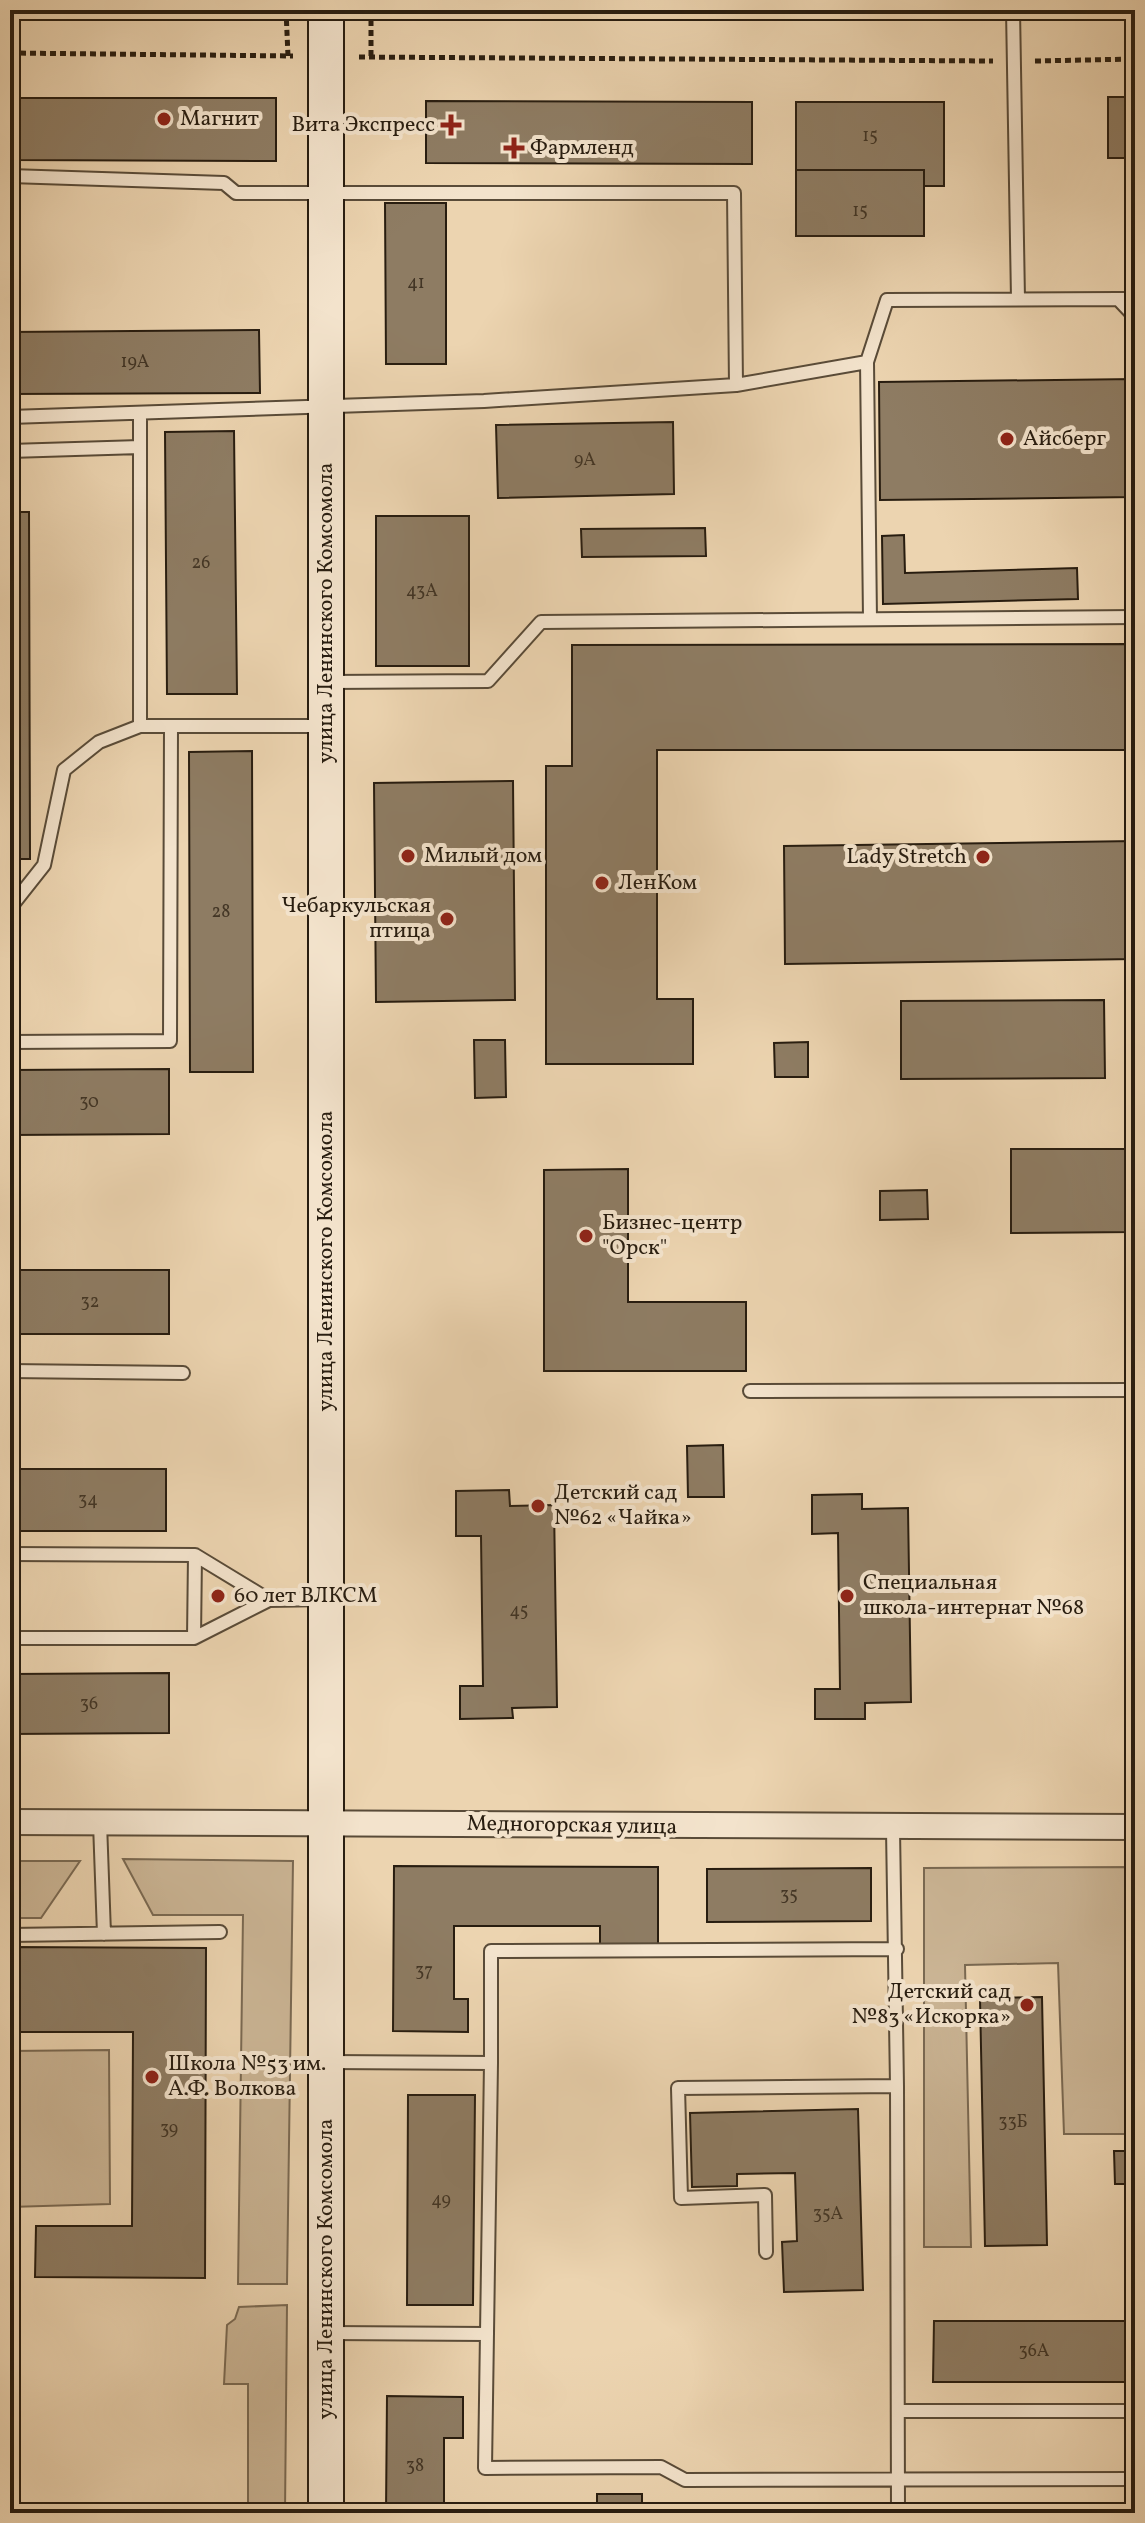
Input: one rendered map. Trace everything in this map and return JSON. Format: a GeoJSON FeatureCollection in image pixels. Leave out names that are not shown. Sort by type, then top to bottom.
{"type":"FeatureCollection","features":[{"type":"Feature","properties":{"kind":"street","name":"улица Ленинского Комсомола"},"geometry":{"type":"LineString","coordinates":[[326,10],[326,2513]]}},
{"type":"Feature","properties":{"kind":"street","name":"Медногорская улица"},"geometry":{"type":"LineString","coordinates":[[10,1822],[893,1829],[1135,1827]]}},
{"type":"Feature","properties":{"kind":"lane"},"geometry":{"type":"LineString","coordinates":[[1013,10],[1018,299]]}},
{"type":"Feature","properties":{"kind":"lane"},"geometry":{"type":"LineString","coordinates":[[10,176],[224,183],[236,193],[734,193],[736,385]]}},
{"type":"Feature","properties":{"kind":"lane"},"geometry":{"type":"LineString","coordinates":[[1118,299],[1135,317]]}},
{"type":"Feature","properties":{"kind":"lane"},"geometry":{"type":"LineString","coordinates":[[870,619],[867,362],[887,300],[1135,299]]}},
{"type":"Feature","properties":{"kind":"lane"},"geometry":{"type":"LineString","coordinates":[[10,417],[484,401],[736,385],[867,362]]}},
{"type":"Feature","properties":{"kind":"lane"},"geometry":{"type":"LineString","coordinates":[[140,415],[140,726]]}},
{"type":"Feature","properties":{"kind":"lane"},"geometry":{"type":"LineString","coordinates":[[10,451],[140,447]]}},
{"type":"Feature","properties":{"kind":"lane"},"geometry":{"type":"LineString","coordinates":[[326,682],[488,681],[541,622],[1135,617]]}},
{"type":"Feature","properties":{"kind":"lane"},"geometry":{"type":"LineString","coordinates":[[10,908],[44,865],[64,770],[99,742],[140,726],[326,726]]}},
{"type":"Feature","properties":{"kind":"lane"},"geometry":{"type":"LineString","coordinates":[[10,1042],[170,1041],[171,727]]}},
{"type":"Feature","properties":{"kind":"lane"},"geometry":{"type":"LineString","coordinates":[[10,1371],[183,1373]]}},
{"type":"Feature","properties":{"kind":"lane"},"geometry":{"type":"LineString","coordinates":[[750,1391],[1135,1390]]}},
{"type":"Feature","properties":{"kind":"lane"},"geometry":{"type":"LineString","coordinates":[[10,1554],[195,1555],[269,1600]]}},
{"type":"Feature","properties":{"kind":"lane"},"geometry":{"type":"LineString","coordinates":[[194,1638],[195,1555]]}},
{"type":"Feature","properties":{"kind":"lane"},"geometry":{"type":"LineString","coordinates":[[10,1638],[194,1638],[269,1600],[326,1599]]}},
{"type":"Feature","properties":{"kind":"lane"},"geometry":{"type":"LineString","coordinates":[[100,1823],[104,1934]]}},
{"type":"Feature","properties":{"kind":"lane"},"geometry":{"type":"LineString","coordinates":[[893,1829],[897,1949],[898,2513]]}},
{"type":"Feature","properties":{"kind":"lane"},"geometry":{"type":"LineString","coordinates":[[10,1935],[220,1932]]}},
{"type":"Feature","properties":{"kind":"lane"},"geometry":{"type":"LineString","coordinates":[[897,1949],[491,1951],[485,2468],[661,2467],[685,2480],[1135,2479]]}},
{"type":"Feature","properties":{"kind":"lane"},"geometry":{"type":"LineString","coordinates":[[326,2062],[491,2063]]}},
{"type":"Feature","properties":{"kind":"lane"},"geometry":{"type":"LineString","coordinates":[[766,2252],[765,2195],[681,2198],[678,2088],[897,2086]]}},
{"type":"Feature","properties":{"kind":"lane"},"geometry":{"type":"LineString","coordinates":[[326,2333],[487,2334]]}},
{"type":"Feature","properties":{"kind":"lane"},"geometry":{"type":"LineString","coordinates":[[898,2411],[1135,2411]]}},
{"type":"Feature","properties":{"kind":"path"},"geometry":{"type":"LineString","coordinates":[[286,10],[288,56]]}},
{"type":"Feature","properties":{"kind":"path"},"geometry":{"type":"LineString","coordinates":[[371,10],[371,57]]}},
{"type":"Feature","properties":{"kind":"path"},"geometry":{"type":"LineString","coordinates":[[10,53],[1014,62],[1135,59]]}},
{"type":"Feature","properties":{"kind":"shaded area"},"geometry":{"type":"Polygon","coordinates":[[[123,1859],[293,1861],[287,2284],[238,2284],[243,1915],[153,1915],[123,1859]]]}},
{"type":"Feature","properties":{"kind":"shaded area"},"geometry":{"type":"Polygon","coordinates":[[[10,1861],[80,1861],[41,1918],[10,1918],[10,1861]]]}},
{"type":"Feature","properties":{"kind":"shaded area"},"geometry":{"type":"Polygon","coordinates":[[[1135,1867],[1135,2134],[1064,2134],[1058,1963],[965,1965],[971,2247],[924,2247],[924,1868],[1135,1867]]]}},
{"type":"Feature","properties":{"kind":"shaded area"},"geometry":{"type":"Polygon","coordinates":[[[109,2050],[110,2204],[10,2207],[10,2051],[109,2050]]]}},
{"type":"Feature","properties":{"kind":"shaded area"},"geometry":{"type":"Polygon","coordinates":[[[287,2305],[285,2513],[248,2513],[248,2384],[224,2384],[227,2325],[235,2319],[239,2307],[287,2305]]]}},
{"type":"Feature","properties":{"kind":"building"},"geometry":{"type":"Polygon","coordinates":[[[1108,97],[1135,97],[1135,158],[1108,158],[1108,97]]]}},
{"type":"Feature","properties":{"kind":"building"},"geometry":{"type":"Polygon","coordinates":[[[10,98],[276,98],[276,161],[10,160],[10,98]]]}},
{"type":"Feature","properties":{"kind":"building"},"geometry":{"type":"Polygon","coordinates":[[[426,101],[752,102],[752,164],[426,163],[426,101]]]}},
{"type":"Feature","properties":{"kind":"building"},"geometry":{"type":"Polygon","coordinates":[[[796,102],[944,102],[944,186],[924,186],[924,170],[796,170],[796,102]]]}},
{"type":"Feature","properties":{"kind":"building"},"geometry":{"type":"Polygon","coordinates":[[[1132,158],[1135,158],[1135,226],[1133,226],[1132,158]]]}},
{"type":"Feature","properties":{"kind":"building"},"geometry":{"type":"Polygon","coordinates":[[[796,170],[924,170],[924,236],[796,236],[796,170]]]}},
{"type":"Feature","properties":{"kind":"building"},"geometry":{"type":"Polygon","coordinates":[[[385,203],[446,203],[446,364],[386,364],[385,203]]]}},
{"type":"Feature","properties":{"kind":"building"},"geometry":{"type":"Polygon","coordinates":[[[259,330],[260,393],[10,394],[10,332],[259,330]]]}},
{"type":"Feature","properties":{"kind":"building","name":"Айсберг"},"geometry":{"type":"Polygon","coordinates":[[[1135,379],[1135,497],[880,500],[879,382],[1135,379]]]}},
{"type":"Feature","properties":{"kind":"building"},"geometry":{"type":"Polygon","coordinates":[[[673,422],[674,494],[498,498],[496,425],[673,422]]]}},
{"type":"Feature","properties":{"kind":"building"},"geometry":{"type":"Polygon","coordinates":[[[234,431],[237,694],[167,694],[165,432],[234,431]]]}},
{"type":"Feature","properties":{"kind":"building"},"geometry":{"type":"Polygon","coordinates":[[[10,512],[29,512],[30,859],[10,859],[10,512]]]}},
{"type":"Feature","properties":{"kind":"building"},"geometry":{"type":"Polygon","coordinates":[[[376,516],[469,516],[469,666],[376,666],[376,516]]]}},
{"type":"Feature","properties":{"kind":"building"},"geometry":{"type":"Polygon","coordinates":[[[705,528],[706,556],[582,557],[581,529],[705,528]]]}},
{"type":"Feature","properties":{"kind":"building"},"geometry":{"type":"Polygon","coordinates":[[[904,535],[905,573],[1077,568],[1078,599],[883,604],[882,536],[904,535]]]}},
{"type":"Feature","properties":{"kind":"building","name":"ЛенКом"},"geometry":{"type":"Polygon","coordinates":[[[1135,644],[1135,750],[657,750],[657,999],[693,999],[693,1064],[546,1064],[546,766],[572,766],[572,645],[1135,644]]]}},
{"type":"Feature","properties":{"kind":"building"},"geometry":{"type":"Polygon","coordinates":[[[252,751],[253,1072],[190,1072],[189,752],[252,751]]]}},
{"type":"Feature","properties":{"kind":"building"},"geometry":{"type":"Polygon","coordinates":[[[513,781],[515,1000],[376,1002],[374,783],[513,781]]]}},
{"type":"Feature","properties":{"kind":"building"},"geometry":{"type":"Polygon","coordinates":[[[1135,841],[1135,959],[785,964],[784,846],[1135,841]]]}},
{"type":"Feature","properties":{"kind":"building"},"geometry":{"type":"Polygon","coordinates":[[[1104,1000],[1105,1078],[901,1079],[901,1001],[1104,1000]]]}},
{"type":"Feature","properties":{"kind":"building"},"geometry":{"type":"Polygon","coordinates":[[[474,1040],[505,1040],[506,1097],[475,1098],[474,1040]]]}},
{"type":"Feature","properties":{"kind":"building"},"geometry":{"type":"Polygon","coordinates":[[[808,1042],[808,1077],[775,1077],[774,1043],[808,1042]]]}},
{"type":"Feature","properties":{"kind":"building"},"geometry":{"type":"Polygon","coordinates":[[[169,1069],[169,1134],[10,1135],[10,1070],[169,1069]]]}},
{"type":"Feature","properties":{"kind":"building"},"geometry":{"type":"Polygon","coordinates":[[[1011,1149],[1134,1149],[1134,1232],[1011,1233],[1011,1149]]]}},
{"type":"Feature","properties":{"kind":"building","name":"Бизнес-центр \"Орск\""},"geometry":{"type":"Polygon","coordinates":[[[628,1169],[628,1302],[746,1302],[746,1371],[544,1371],[544,1170],[628,1169]]]}},
{"type":"Feature","properties":{"kind":"building"},"geometry":{"type":"Polygon","coordinates":[[[927,1190],[928,1219],[880,1220],[880,1191],[927,1190]]]}},
{"type":"Feature","properties":{"kind":"building"},"geometry":{"type":"Polygon","coordinates":[[[10,1270],[169,1270],[169,1334],[10,1334],[10,1270]]]}},
{"type":"Feature","properties":{"kind":"building"},"geometry":{"type":"Polygon","coordinates":[[[723,1445],[724,1497],[688,1497],[687,1446],[723,1445]]]}},
{"type":"Feature","properties":{"kind":"building"},"geometry":{"type":"Polygon","coordinates":[[[10,1469],[166,1469],[166,1531],[10,1531],[10,1469]]]}},
{"type":"Feature","properties":{"kind":"building"},"geometry":{"type":"Polygon","coordinates":[[[1131,1469],[1135,1469],[1135,1505],[1133,1505],[1131,1469]]]}},
{"type":"Feature","properties":{"kind":"building"},"geometry":{"type":"Polygon","coordinates":[[[509,1490],[510,1506],[554,1505],[557,1707],[512,1708],[513,1718],[460,1719],[460,1686],[483,1686],[481,1536],[456,1536],[456,1491],[509,1490]]]}},
{"type":"Feature","properties":{"kind":"building"},"geometry":{"type":"Polygon","coordinates":[[[862,1494],[862,1509],[908,1508],[911,1702],[865,1703],[865,1719],[815,1719],[815,1689],[840,1689],[838,1533],[812,1534],[812,1495],[862,1494]]]}},
{"type":"Feature","properties":{"kind":"building"},"geometry":{"type":"Polygon","coordinates":[[[1132,1671],[1135,1671],[1135,1710],[1132,1710],[1132,1671]]]}},
{"type":"Feature","properties":{"kind":"building"},"geometry":{"type":"Polygon","coordinates":[[[169,1673],[169,1733],[10,1734],[10,1674],[169,1673]]]}},
{"type":"Feature","properties":{"kind":"building"},"geometry":{"type":"Polygon","coordinates":[[[394,1866],[658,1867],[658,1944],[600,1944],[600,1926],[454,1926],[454,1999],[468,1999],[468,2032],[393,2031],[394,1866]]]}},
{"type":"Feature","properties":{"kind":"building"},"geometry":{"type":"Polygon","coordinates":[[[871,1868],[871,1921],[707,1922],[707,1869],[871,1868]]]}},
{"type":"Feature","properties":{"kind":"building"},"geometry":{"type":"Polygon","coordinates":[[[13,1947],[206,1948],[205,2278],[35,2277],[36,2226],[132,2226],[133,2032],[13,2032],[13,1947]]]}},
{"type":"Feature","properties":{"kind":"building"},"geometry":{"type":"Polygon","coordinates":[[[1042,1997],[1047,2245],[985,2246],[980,1998],[1042,1997]]]}},
{"type":"Feature","properties":{"kind":"building"},"geometry":{"type":"Polygon","coordinates":[[[408,2095],[475,2095],[473,2305],[407,2305],[408,2095]]]}},
{"type":"Feature","properties":{"kind":"building"},"geometry":{"type":"Polygon","coordinates":[[[858,2109],[863,2290],[784,2292],[782,2242],[797,2241],[795,2173],[737,2174],[737,2186],[692,2187],[690,2113],[858,2109]]]}},
{"type":"Feature","properties":{"kind":"building"},"geometry":{"type":"Polygon","coordinates":[[[1114,2151],[1135,2151],[1135,2184],[1115,2184],[1114,2151]]]}},
{"type":"Feature","properties":{"kind":"building"},"geometry":{"type":"Polygon","coordinates":[[[934,2321],[1135,2321],[1135,2382],[933,2382],[934,2321]]]}},
{"type":"Feature","properties":{"kind":"building"},"geometry":{"type":"Polygon","coordinates":[[[387,2396],[463,2397],[463,2438],[444,2438],[444,2506],[597,2507],[597,2494],[642,2494],[642,2513],[386,2513],[387,2396]]]}},
{"type":"Feature","properties":{"kind":"building"},"geometry":{"type":"Polygon","coordinates":[[[698,2505],[861,2506],[861,2513],[698,2513],[698,2505]]]}},
{"type":"Feature","properties":{"kind":"building"},"geometry":{"type":"Polygon","coordinates":[[[1107,2506],[1107,2513],[942,2513],[942,2507],[1107,2506]]]}},
{"type":"Feature","properties":{"kind":"place","name":"Магнит"},"geometry":{"type":"Point","coordinates":[164,119]}},
{"type":"Feature","properties":{"kind":"place","name":"Вита Экспресс"},"geometry":{"type":"Point","coordinates":[451,125]}},
{"type":"Feature","properties":{"kind":"place","name":"Фармленд"},"geometry":{"type":"Point","coordinates":[514,148]}},
{"type":"Feature","properties":{"kind":"place","name":"Айсберг"},"geometry":{"type":"Point","coordinates":[1007,439]}},
{"type":"Feature","properties":{"kind":"place","name":"Милый дом"},"geometry":{"type":"Point","coordinates":[408,856]}},
{"type":"Feature","properties":{"kind":"place","name":"Lady Stretch"},"geometry":{"type":"Point","coordinates":[983,857]}},
{"type":"Feature","properties":{"kind":"place","name":"ЛенКом"},"geometry":{"type":"Point","coordinates":[602,883]}},
{"type":"Feature","properties":{"kind":"place","name":"Чебаркульская птица"},"geometry":{"type":"Point","coordinates":[447,919]}},
{"type":"Feature","properties":{"kind":"place","name":"Бизнес-центр \"Орск\""},"geometry":{"type":"Point","coordinates":[586,1236]}},
{"type":"Feature","properties":{"kind":"place","name":"Детский сад №62 «Чайка»"},"geometry":{"type":"Point","coordinates":[538,1506]}},
{"type":"Feature","properties":{"kind":"place","name":"60 лет ВЛКСМ"},"geometry":{"type":"Point","coordinates":[218,1596]}},
{"type":"Feature","properties":{"kind":"place","name":"Специальная школа-интернат №68"},"geometry":{"type":"Point","coordinates":[847,1596]}},
{"type":"Feature","properties":{"kind":"place","name":"Детский сад №83 «Искорка»"},"geometry":{"type":"Point","coordinates":[1027,2005]}},
{"type":"Feature","properties":{"kind":"place","name":"Школа №53 им. А.Ф. Волкова"},"geometry":{"type":"Point","coordinates":[152,2077]}}]}
